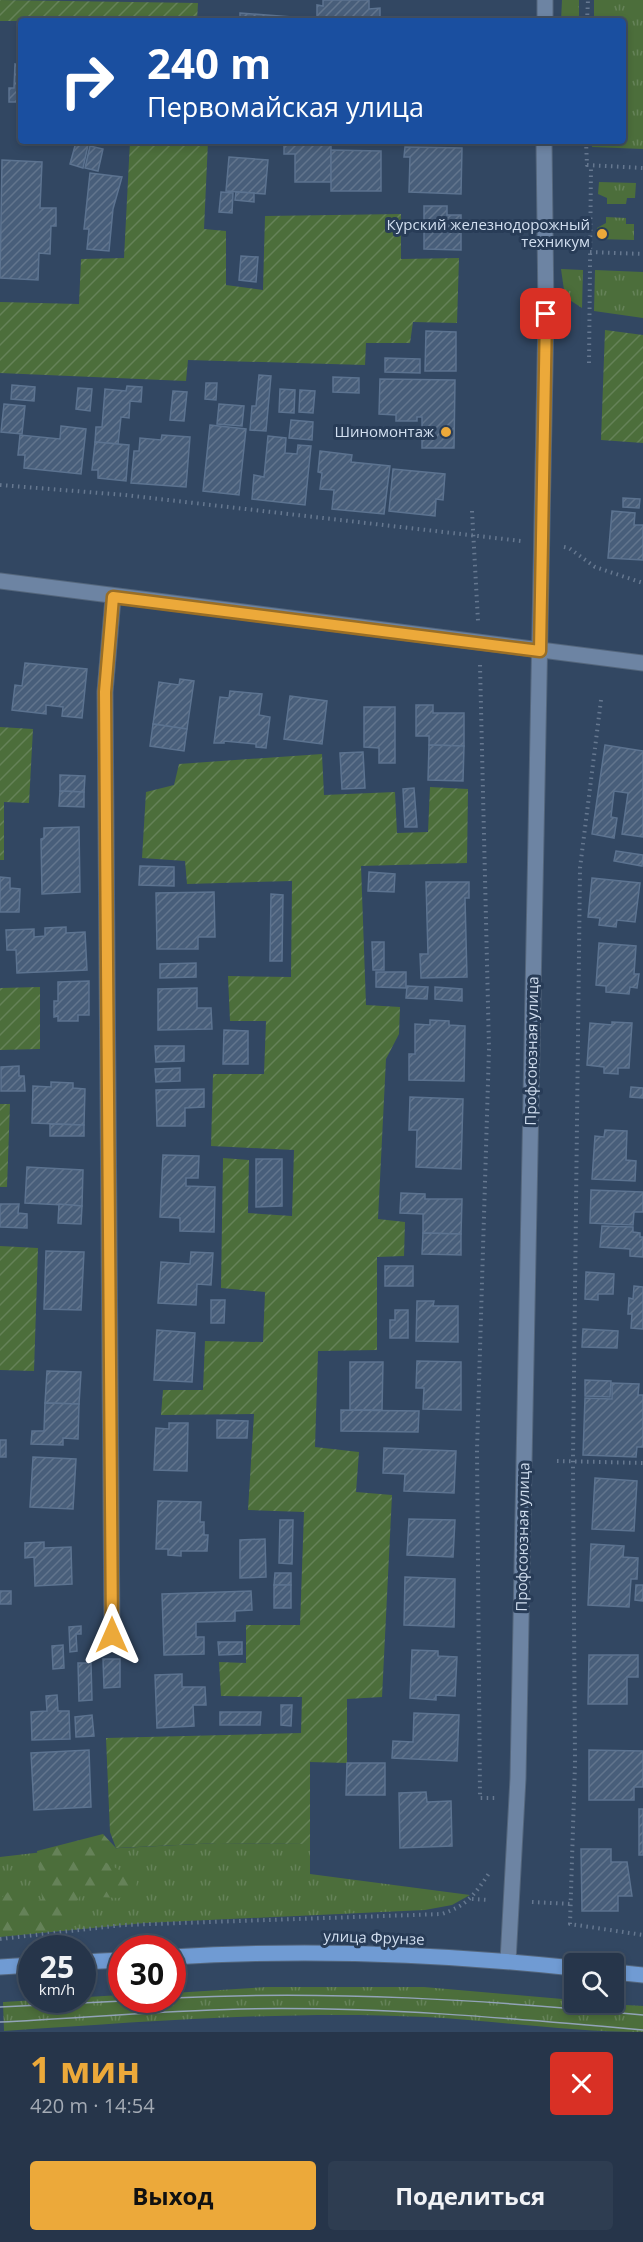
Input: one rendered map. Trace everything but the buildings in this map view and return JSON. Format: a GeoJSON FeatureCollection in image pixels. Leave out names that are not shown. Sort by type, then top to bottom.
{"type":"FeatureCollection","features":[{"type":"Feature","properties":{"kind":"main road","name":"улица Фрунзе"},"geometry":{"type":"LineString","coordinates":[[186,1956],[252,1952],[508,1961],[564,1967]]}},
{"type":"Feature","properties":{"kind":"main road"},"geometry":{"type":"LineString","coordinates":[[0,1966],[18,1965]]}},
{"type":"Feature","properties":{"kind":"main road"},"geometry":{"type":"LineString","coordinates":[[624,1973],[643,1975]]}},
{"type":"Feature","properties":{"kind":"street"},"geometry":{"type":"LineString","coordinates":[[545,0],[545,18]]}},
{"type":"Feature","properties":{"kind":"street","name":"Профсоюзная улица"},"geometry":{"type":"LineString","coordinates":[[508,1961],[518,1754],[540,651],[540,544],[546,314],[544,144]]}},
{"type":"Feature","properties":{"kind":"street"},"geometry":{"type":"LineString","coordinates":[[0,581],[643,663]]}},
{"type":"Feature","properties":{"kind":"street"},"geometry":{"type":"LineString","coordinates":[[112,1635],[105,692],[113,597]]}},
{"type":"Feature","properties":{"kind":"path"},"geometry":{"type":"LineString","coordinates":[[587,18],[588,0]]}},
{"type":"Feature","properties":{"kind":"path"},"geometry":{"type":"LineString","coordinates":[[586,144],[585,162],[591,165],[643,168]]}},
{"type":"Feature","properties":{"kind":"path"},"geometry":{"type":"LineString","coordinates":[[589,363],[591,165]]}},
{"type":"Feature","properties":{"kind":"path"},"geometry":{"type":"LineString","coordinates":[[590,252],[643,254]]}},
{"type":"Feature","properties":{"kind":"path"},"geometry":{"type":"LineString","coordinates":[[0,485],[107,493],[569,548],[595,567],[643,583]]}},
{"type":"Feature","properties":{"kind":"path"},"geometry":{"type":"LineString","coordinates":[[472,511],[483,703],[489,1048],[477,1450],[480,1798],[499,1798]]}},
{"type":"Feature","properties":{"kind":"path"},"geometry":{"type":"LineString","coordinates":[[601,700],[580,868],[573,1461],[575,1764],[570,1924],[643,1935]]}},
{"type":"Feature","properties":{"kind":"path"},"geometry":{"type":"LineString","coordinates":[[557,1461],[643,1463]]}},
{"type":"Feature","properties":{"kind":"path"},"geometry":{"type":"LineString","coordinates":[[0,1939],[123,1925],[442,1914],[460,1908],[471,1899],[491,1872],[493,1861]]}},
{"type":"Feature","properties":{"kind":"green space"},"geometry":{"type":"Polygon","coordinates":[[[0,0],[198,3],[197,18],[18,18],[18,21],[0,21],[0,0]]]}},
{"type":"Feature","properties":{"kind":"green space"},"geometry":{"type":"Polygon","coordinates":[[[562,0],[579,0],[579,18],[561,18],[562,0]]]}},
{"type":"Feature","properties":{"kind":"green space"},"geometry":{"type":"Polygon","coordinates":[[[594,0],[643,0],[643,149],[592,147],[592,144],[626,144],[626,18],[594,18],[594,0]]]}},
{"type":"Feature","properties":{"kind":"green space"},"geometry":{"type":"Polygon","coordinates":[[[130,144],[208,144],[204,229],[226,231],[226,285],[263,290],[265,216],[401,214],[401,259],[459,258],[457,323],[413,322],[410,343],[366,343],[365,365],[188,360],[186,381],[0,373],[0,302],[79,304],[81,259],[124,258],[130,144]]]}},
{"type":"Feature","properties":{"kind":"green space"},"geometry":{"type":"Polygon","coordinates":[[[599,182],[636,183],[635,198],[627,198],[626,204],[607,204],[607,198],[598,194],[599,182]]]}},
{"type":"Feature","properties":{"kind":"green space"},"geometry":{"type":"Polygon","coordinates":[[[606,217],[626,218],[626,224],[634,224],[634,240],[597,239],[597,228],[606,223],[606,217]]]}},
{"type":"Feature","properties":{"kind":"green space"},"geometry":{"type":"Polygon","coordinates":[[[561,269],[583,270],[582,308],[565,297],[561,269]]]}},
{"type":"Feature","properties":{"kind":"green space"},"geometry":{"type":"Polygon","coordinates":[[[595,270],[643,272],[643,318],[594,311],[595,270]]]}},
{"type":"Feature","properties":{"kind":"green space"},"geometry":{"type":"Polygon","coordinates":[[[605,330],[643,335],[643,443],[601,440],[605,330]]]}},
{"type":"Feature","properties":{"kind":"green space"},"geometry":{"type":"Polygon","coordinates":[[[0,727],[33,729],[29,803],[4,802],[4,860],[0,860],[0,727]]]}},
{"type":"Feature","properties":{"kind":"green space"},"geometry":{"type":"Polygon","coordinates":[[[322,754],[324,795],[395,792],[397,833],[428,832],[430,787],[468,789],[467,863],[361,866],[366,1005],[400,1007],[399,1034],[386,1059],[378,1219],[405,1222],[404,1256],[377,1257],[377,1350],[318,1351],[315,1447],[359,1452],[356,1492],[392,1495],[382,1697],[347,1699],[347,1763],[310,1762],[310,1844],[217,1843],[116,1848],[110,1832],[106,1738],[301,1733],[302,1697],[221,1696],[219,1662],[246,1663],[246,1625],[300,1625],[304,1512],[248,1510],[254,1414],[161,1415],[163,1390],[203,1390],[205,1341],[263,1342],[265,1292],[221,1288],[223,1158],[249,1160],[248,1213],[292,1216],[294,1150],[211,1146],[213,1074],[264,1074],[266,1021],[230,1021],[228,976],[291,977],[292,881],[187,884],[185,861],[142,858],[146,792],[174,785],[179,764],[322,754]]]}},
{"type":"Feature","properties":{"kind":"green space"},"geometry":{"type":"Polygon","coordinates":[[[40,987],[40,1049],[0,1050],[0,988],[40,987]]]}},
{"type":"Feature","properties":{"kind":"green space"},"geometry":{"type":"Polygon","coordinates":[[[0,1104],[10,1104],[7,1187],[0,1187],[0,1104]]]}},
{"type":"Feature","properties":{"kind":"green space"},"geometry":{"type":"Polygon","coordinates":[[[0,1246],[38,1248],[34,1371],[0,1370],[0,1246]]]}},
{"type":"Feature","properties":{"kind":"green space"},"geometry":{"type":"Polygon","coordinates":[[[103,1834],[116,1848],[105,1862],[137,1880],[136,1889],[119,1898],[80,1896],[60,1930],[5,1933],[0,1927],[0,1899],[15,1886],[34,1903],[42,1899],[37,1851],[103,1834]]]}},
{"type":"Feature","properties":{"kind":"green space"},"geometry":{"type":"Polygon","coordinates":[[[217,1843],[310,1844],[310,1874],[470,1895],[452,1905],[425,1910],[145,1923],[0,1937],[0,1857],[43,1852],[217,1843]]]}},
{"type":"Feature","properties":{"kind":"green space"},"geometry":{"type":"Polygon","coordinates":[[[267,1987],[424,1987],[564,1999],[564,2013],[624,2013],[624,2005],[643,2006],[643,2032],[373,2015],[215,2018],[4,2031],[3,2002],[18,2001],[18,2013],[96,2013],[96,1996],[108,1996],[108,2013],[186,2013],[186,1992],[267,1987]]]}},
{"type":"Feature","properties":{"kind":"tram line"},"geometry":{"type":"LineString","coordinates":[[186,1998],[290,1995],[408,1998],[643,2015]]}},
{"type":"Feature","properties":{"kind":"tram line"},"geometry":{"type":"LineString","coordinates":[[0,2007],[108,2002]]}},
{"type":"Feature","properties":{"kind":"tram line"},"geometry":{"type":"LineString","coordinates":[[0,2022],[180,2011],[341,2009],[442,2014],[643,2030]]}},
{"type":"Feature","properties":{"kind":"place","name":"Курский железнодорожный техникум"},"geometry":{"type":"Point","coordinates":[602,234]}},
{"type":"Feature","properties":{"kind":"place","name":"Шиномонтаж"},"geometry":{"type":"Point","coordinates":[446,432]}},
{"type":"Feature","properties":{"kind":"route"},"geometry":{"type":"LineString","coordinates":[[112,1635],[105,692],[113,597],[540,651],[540,544],[546,314]]}}]}
